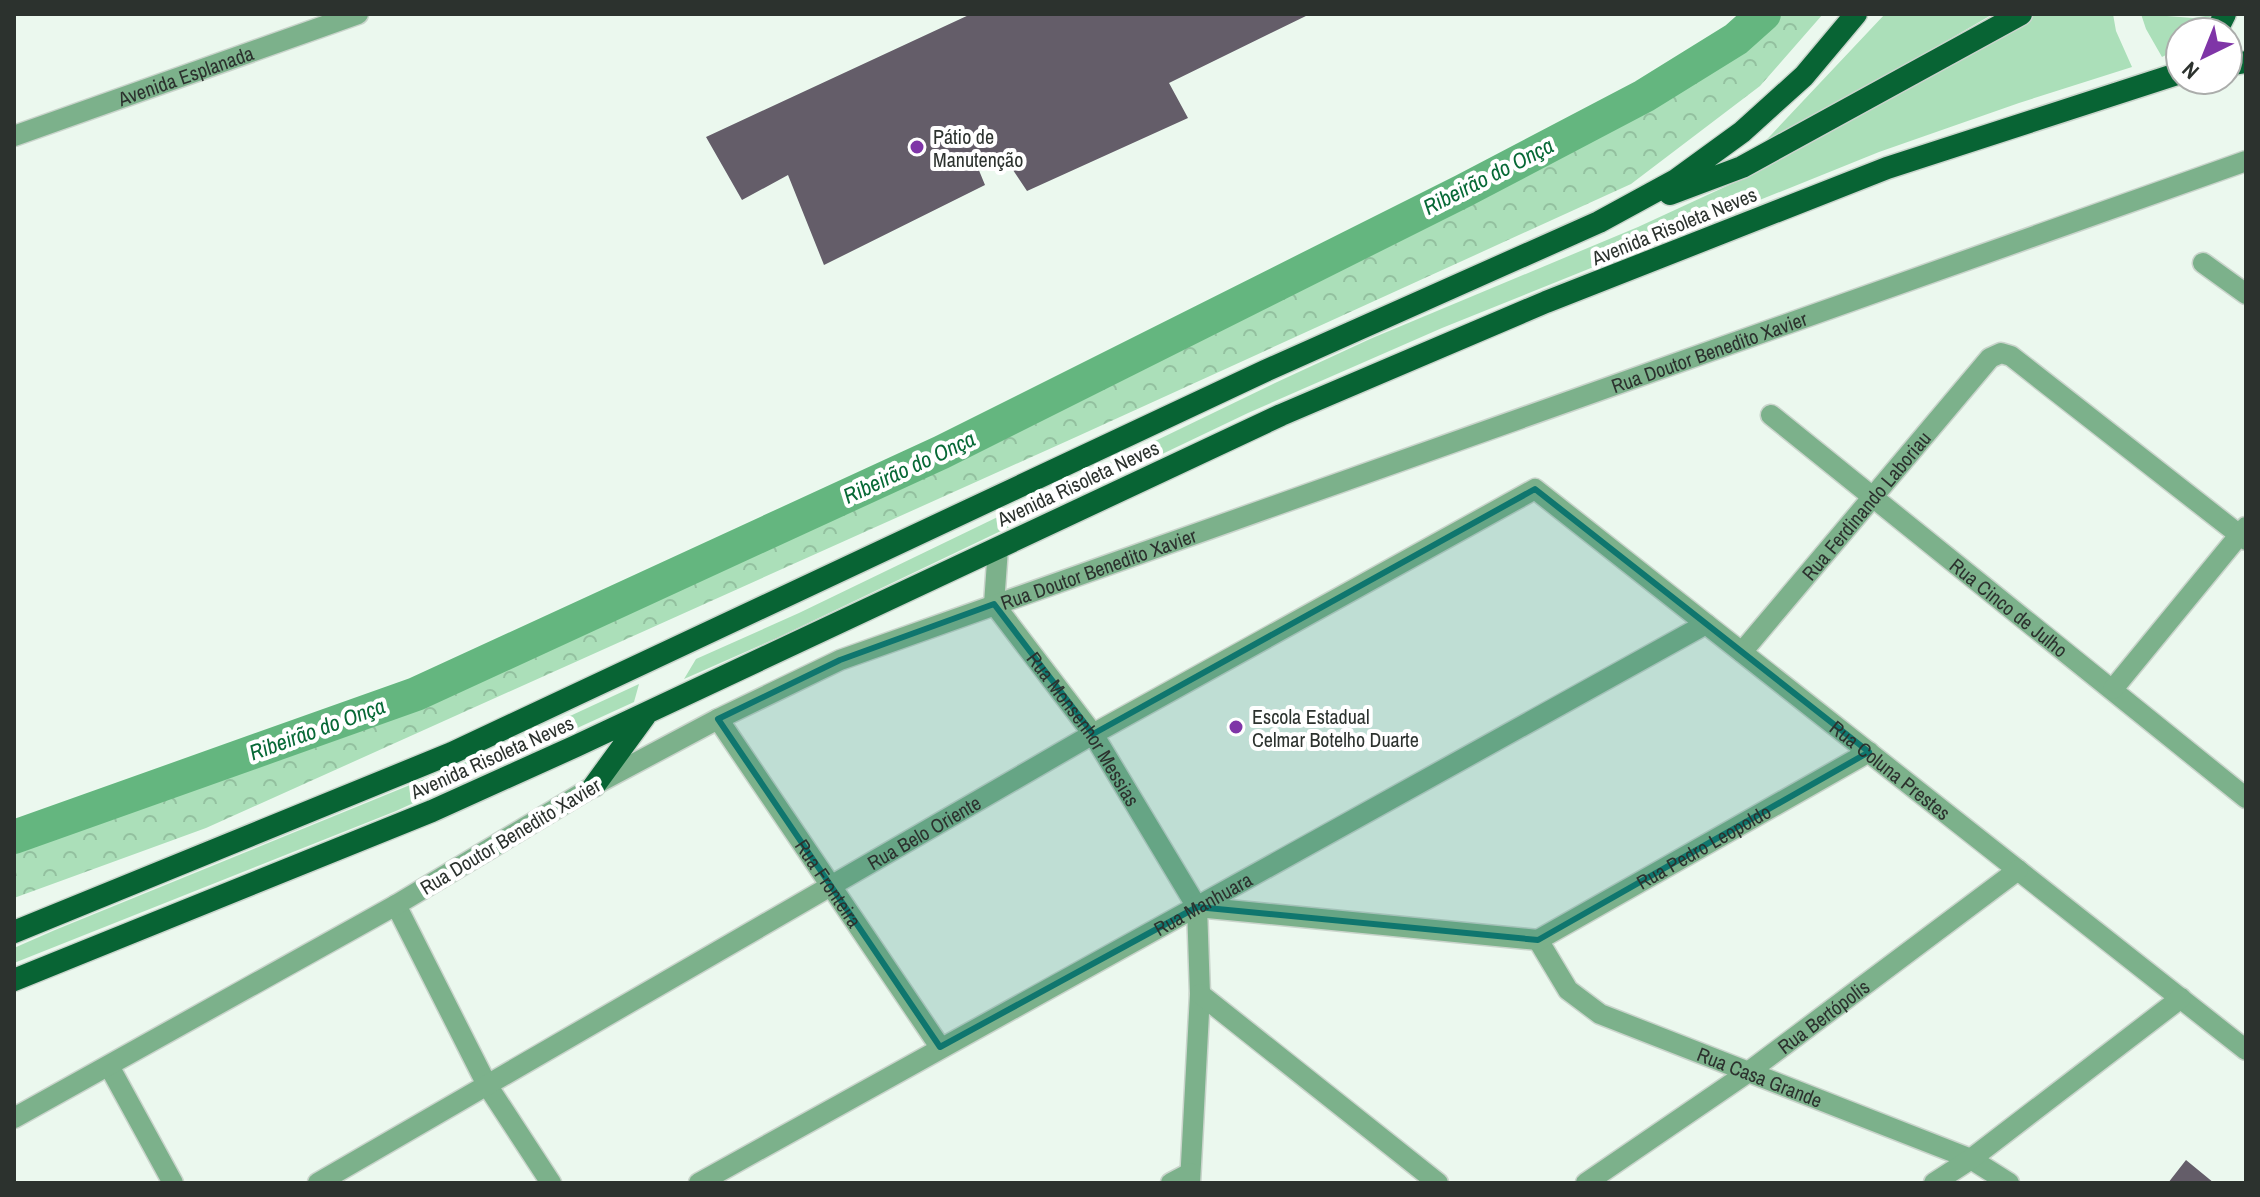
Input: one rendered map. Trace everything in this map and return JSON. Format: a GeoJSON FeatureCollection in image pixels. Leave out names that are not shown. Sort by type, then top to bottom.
{"type":"FeatureCollection","features":[{"type":"Feature","properties":{"kind":"highway","name":"Avenida Risoleta Neves"},"geometry":{"type":"LineString","coordinates":[[14,932],[452,753],[1265,371],[1599,222],[1676,180],[1742,132],[1804,76],[1856,14]]}},
{"type":"Feature","properties":{"kind":"highway"},"geometry":{"type":"LineString","coordinates":[[1599,222],[1742,167],[2021,14]]}},
{"type":"Feature","properties":{"kind":"highway","name":"Avenida Risoleta Neves"},"geometry":{"type":"LineString","coordinates":[[14,980],[432,811],[1281,415],[1546,302],[1887,168],[2164,78]]}},
{"type":"Feature","properties":{"kind":"highway"},"geometry":{"type":"LineString","coordinates":[[594,786],[649,712]]}},
{"type":"Feature","properties":{"kind":"street","name":"Avenida Esplanada"},"geometry":{"type":"LineString","coordinates":[[14,136],[358,14]]}},
{"type":"Feature","properties":{"kind":"street","name":"Rua Doutor Benedito Xavier"},"geometry":{"type":"LineString","coordinates":[[14,1118],[396,905],[594,786],[718,719],[840,660],[2246,161]]}},
{"type":"Feature","properties":{"kind":"street"},"geometry":{"type":"LineString","coordinates":[[2203,263],[2246,294]]}},
{"type":"Feature","properties":{"kind":"street","name":"Rua Ferdinando Laboriau"},"geometry":{"type":"LineString","coordinates":[[1742,652],[1990,358],[2001,353],[2011,356],[2244,534]]}},
{"type":"Feature","properties":{"kind":"street","name":"Rua Cinco de Julho"},"geometry":{"type":"LineString","coordinates":[[1771,415],[2246,798]]}},
{"type":"Feature","properties":{"kind":"street","name":"Rua Coluna Prestes"},"geometry":{"type":"LineString","coordinates":[[1535,489],[2246,1050]]}},
{"type":"Feature","properties":{"kind":"street","name":"Rua Belo Oriente"},"geometry":{"type":"LineString","coordinates":[[318,1183],[1093,734],[1535,489]]}},
{"type":"Feature","properties":{"kind":"street"},"geometry":{"type":"LineString","coordinates":[[2113,689],[2244,534]]}},
{"type":"Feature","properties":{"kind":"street"},"geometry":{"type":"LineString","coordinates":[[994,604],[998,548]]}},
{"type":"Feature","properties":{"kind":"street","name":"Rua Monsenhor Messias"},"geometry":{"type":"LineString","coordinates":[[994,604],[1093,734],[1197,907]]}},
{"type":"Feature","properties":{"kind":"street","name":"Rua Manhuara"},"geometry":{"type":"LineString","coordinates":[[699,1183],[1706,624]]}},
{"type":"Feature","properties":{"kind":"street","name":"Rua Fronteira"},"geometry":{"type":"LineString","coordinates":[[718,719],[940,1047]]}},
{"type":"Feature","properties":{"kind":"street","name":"Rua Pedro Leopoldo"},"geometry":{"type":"LineString","coordinates":[[1538,940],[1869,752]]}},
{"type":"Feature","properties":{"kind":"street","name":"Rua Bertópolis"},"geometry":{"type":"LineString","coordinates":[[1586,1183],[1747,1073],[2018,870]]}},
{"type":"Feature","properties":{"kind":"street"},"geometry":{"type":"LineString","coordinates":[[396,905],[487,1085],[551,1183]]}},
{"type":"Feature","properties":{"kind":"street"},"geometry":{"type":"LineString","coordinates":[[1171,1183],[1190,1178],[1200,994],[1197,907],[1538,940]]}},
{"type":"Feature","properties":{"kind":"street","name":"Rua Casa Grande"},"geometry":{"type":"LineString","coordinates":[[1538,940],[1568,990],[1600,1014],[1971,1159],[2009,1183]]}},
{"type":"Feature","properties":{"kind":"street"},"geometry":{"type":"LineString","coordinates":[[1200,994],[1438,1183]]}},
{"type":"Feature","properties":{"kind":"street"},"geometry":{"type":"LineString","coordinates":[[1934,1183],[1971,1159],[2181,998]]}},
{"type":"Feature","properties":{"kind":"street"},"geometry":{"type":"LineString","coordinates":[[109,1066],[173,1183]]}},
{"type":"Feature","properties":{"kind":"highlighted area"},"geometry":{"type":"Polygon","coordinates":[[[1535,489],[1869,752],[1538,940],[1197,907],[940,1047],[718,719],[840,660],[994,604],[1093,734],[1535,489]]]}},
{"type":"Feature","properties":{"kind":"green space"},"geometry":{"type":"Polygon","coordinates":[[[1773,14],[1823,14],[1760,86],[1631,184],[206,828],[14,898],[14,844],[388,710],[703,569],[1058,403],[1601,126],[1734,49],[1773,14]]]}},
{"type":"Feature","properties":{"kind":"green space"},"geometry":{"type":"Polygon","coordinates":[[[1885,14],[1993,14],[1754,153],[1885,14]]]}},
{"type":"Feature","properties":{"kind":"green space"},"geometry":{"type":"Polygon","coordinates":[[[2036,14],[2113,14],[2116,31],[2132,67],[1879,152],[1442,328],[1248,413],[777,638],[684,679],[696,659],[799,613],[1275,383],[1729,185],[2036,14]]]}},
{"type":"Feature","properties":{"kind":"green space"},"geometry":{"type":"Polygon","coordinates":[[[2141,14],[2167,16],[2164,16],[2164,56],[2162,57],[2141,14]]]}},
{"type":"Feature","properties":{"kind":"green space"},"geometry":{"type":"Polygon","coordinates":[[[639,684],[634,702],[396,811],[14,963],[14,948],[503,747],[639,684]]]}},
{"type":"Feature","properties":{"kind":"building","name":"Pátio de Manutenção"},"geometry":{"type":"Polygon","coordinates":[[[971,14],[1310,14],[1169,83],[1188,118],[1027,191],[1005,158],[978,168],[985,185],[824,265],[788,175],[742,200],[706,137],[971,14]]]}},
{"type":"Feature","properties":{"kind":"building"},"geometry":{"type":"Polygon","coordinates":[[[2186,1160],[2214,1183],[2168,1183],[2186,1160]]]}},
{"type":"Feature","properties":{"kind":"waterway","name":"Ribeirão do Onça"},"geometry":{"type":"LineString","coordinates":[[14,837],[416,694],[942,452],[1463,191],[1644,96],[1736,39],[1764,14]]}},
{"type":"Feature","properties":{"kind":"place","name":"Pátio de Manutenção"},"geometry":{"type":"Point","coordinates":[917,147]}},
{"type":"Feature","properties":{"kind":"place","name":"Escola Estadual Celmar Botelho Duarte"},"geometry":{"type":"Point","coordinates":[1236,727]}}]}
